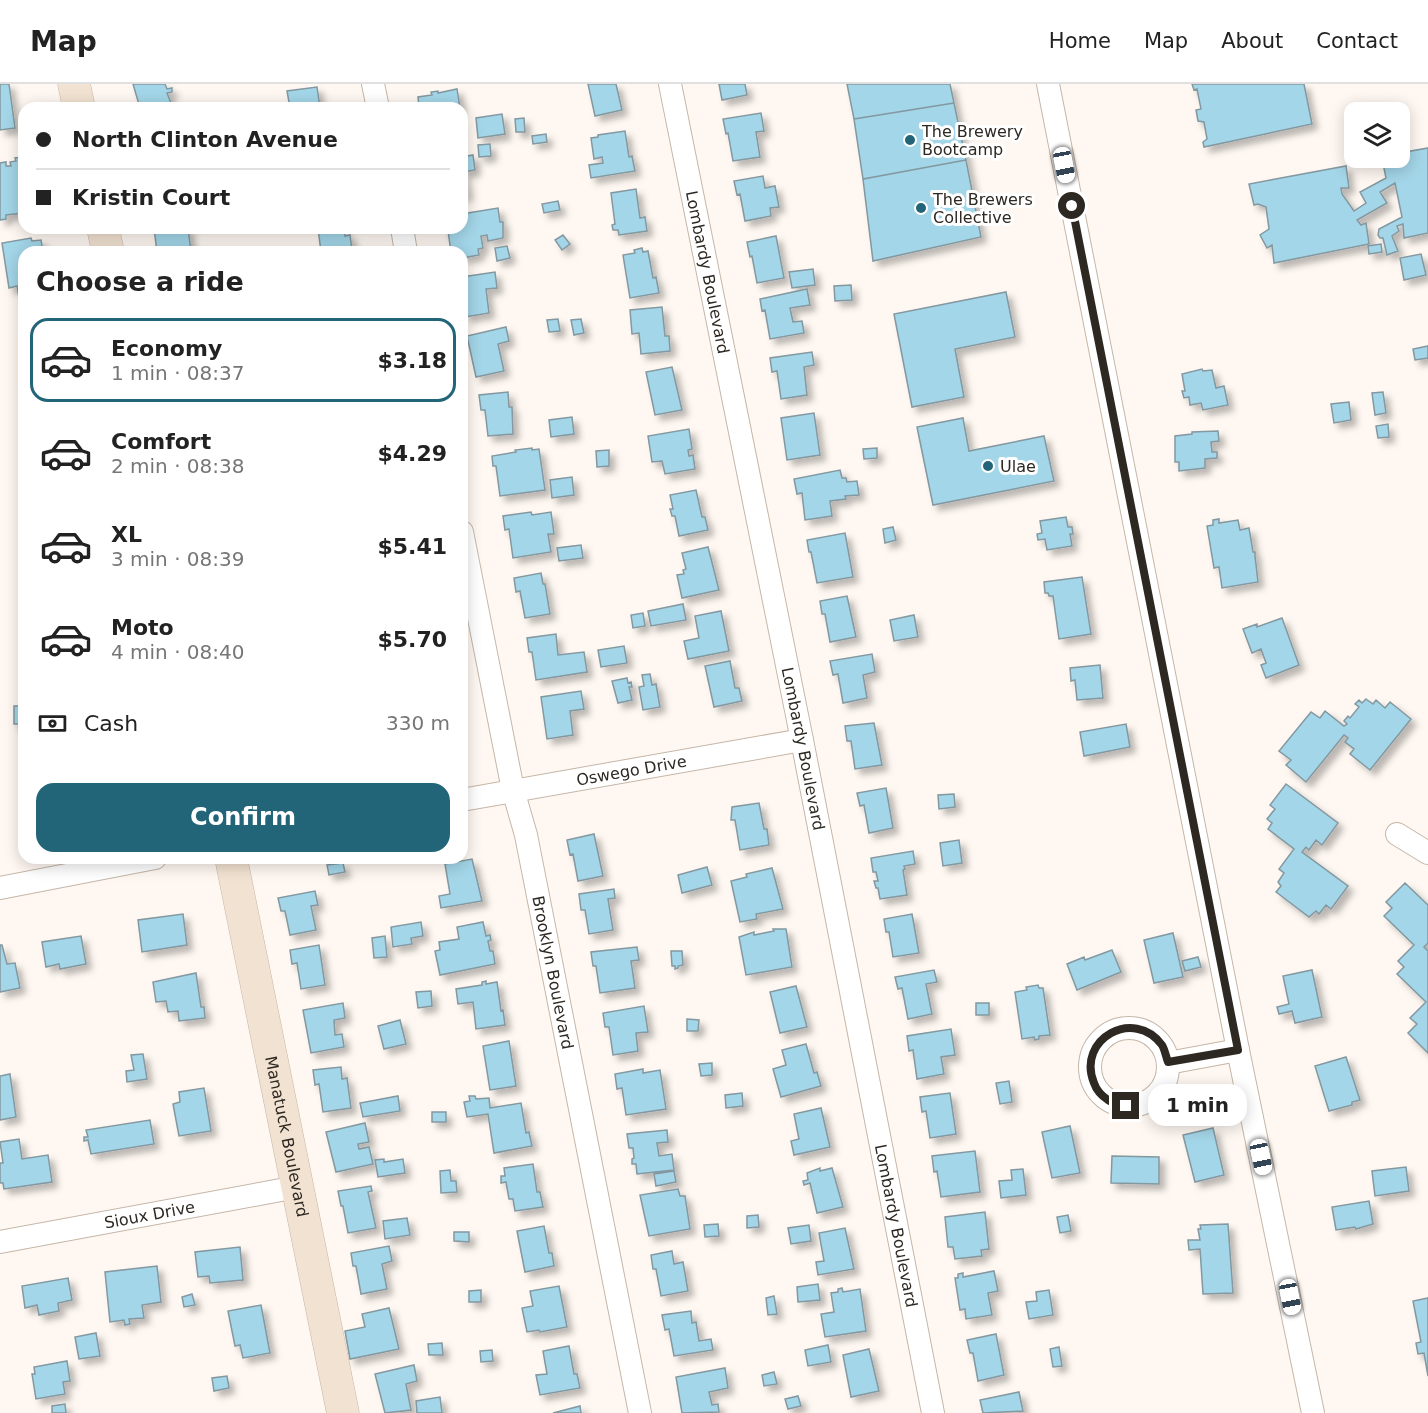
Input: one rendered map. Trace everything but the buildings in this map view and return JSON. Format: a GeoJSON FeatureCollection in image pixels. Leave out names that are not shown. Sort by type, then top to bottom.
{"type":"FeatureCollection","features":[{"type":"Feature","properties":{"kind":"street"},"geometry":{"type":"LineString","coordinates":[[74,84],[78,102]]}},
{"type":"Feature","properties":{"kind":"street"},"geometry":{"type":"LineString","coordinates":[[373,84],[377,102]]}},
{"type":"Feature","properties":{"kind":"street","name":"Lombardy Boulevard"},"geometry":{"type":"LineString","coordinates":[[670,84],[802,740],[933,1413]]}},
{"type":"Feature","properties":{"kind":"street"},"geometry":{"type":"LineString","coordinates":[[1048,84],[1238,1050],[1313,1413]]}},
{"type":"Feature","properties":{"kind":"street","name":"Brooklyn Boulevard"},"geometry":{"type":"LineString","coordinates":[[468,562],[513,790],[526,835],[640,1413]]}},
{"type":"Feature","properties":{"kind":"street","name":"Oswego Drive"},"geometry":{"type":"LineString","coordinates":[[468,799],[802,740]]}},
{"type":"Feature","properties":{"kind":"street"},"geometry":{"type":"LineString","coordinates":[[1397,834],[1428,853]]}},
{"type":"Feature","properties":{"kind":"street"},"geometry":{"type":"LineString","coordinates":[[0,888],[124,864]]}},
{"type":"Feature","properties":{"kind":"street","name":"Manatuck Boulevard"},"geometry":{"type":"LineString","coordinates":[[232,864],[343,1413]]}},
{"type":"Feature","properties":{"kind":"street"},"geometry":{"type":"LineString","coordinates":[[1168,1062],[1238,1050]]}},
{"type":"Feature","properties":{"kind":"street","name":"Sioux Drive"},"geometry":{"type":"LineString","coordinates":[[0,1242],[297,1187]]}},
{"type":"Feature","properties":{"kind":"place","name":"The Brewery Bootcamp"},"geometry":{"type":"Point","coordinates":[910,140]}},
{"type":"Feature","properties":{"kind":"place","name":"The Brewers Collective"},"geometry":{"type":"Point","coordinates":[921,208]}},
{"type":"Feature","properties":{"kind":"place","name":"Ulae"},"geometry":{"type":"Point","coordinates":[988,466]}},
{"type":"Feature","properties":{"kind":"route"},"geometry":{"type":"LineString","coordinates":[[1072,206],[1238,1050],[1168,1062],[1162,1046],[1150,1034],[1137,1029],[1125,1028],[1106,1035],[1096,1045],[1090,1058],[1090,1073],[1096,1089],[1107,1100],[1126,1106]]}}]}
